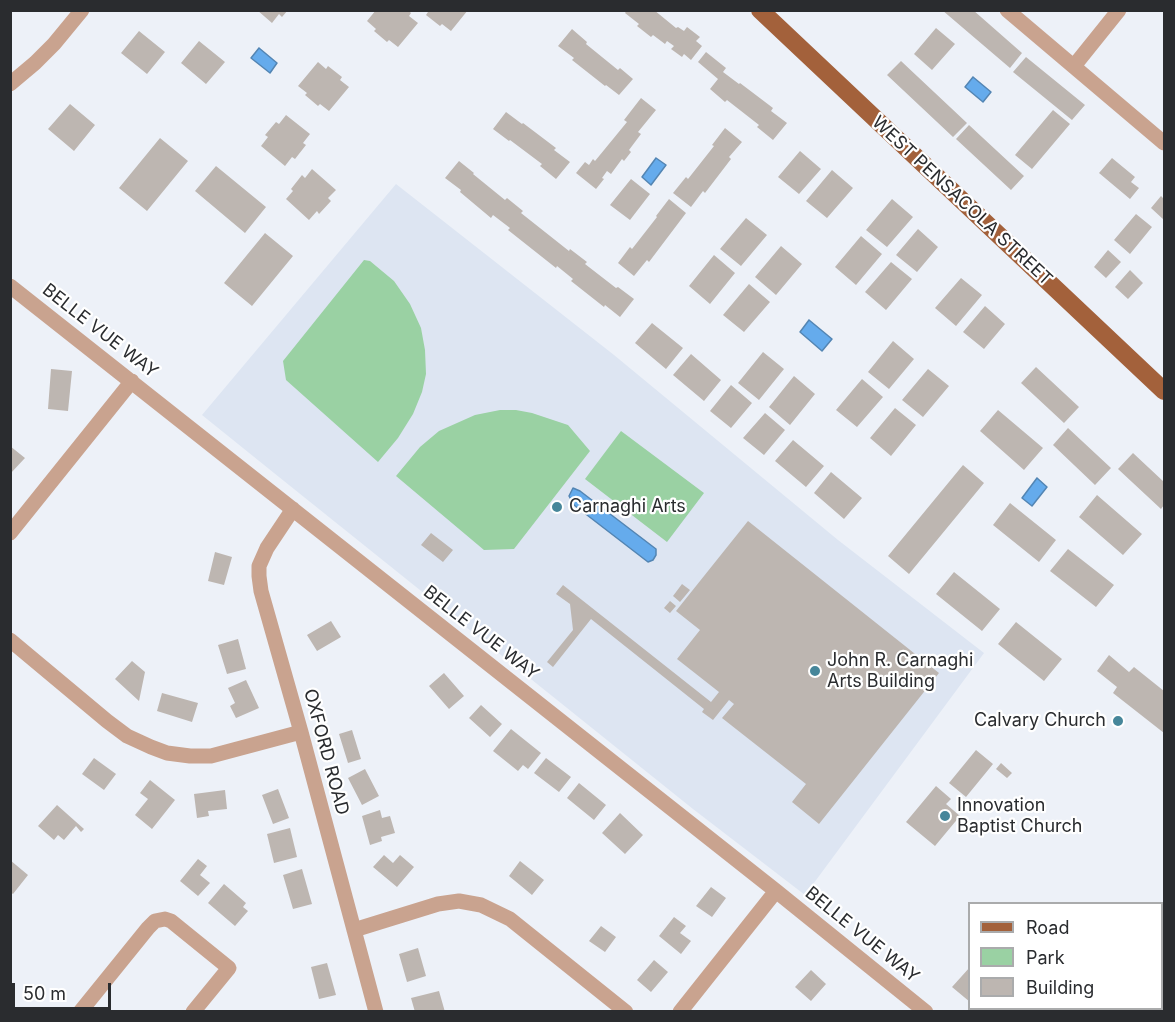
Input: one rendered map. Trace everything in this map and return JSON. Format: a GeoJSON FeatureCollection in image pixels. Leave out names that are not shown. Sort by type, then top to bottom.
{"type":"FeatureCollection","features":[{"type":"Feature","properties":{"kind":"main road","name":"WEST PENSACOLA STREET"},"geometry":{"type":"LineString","coordinates":[[760,10],[1164,391]]}},
{"type":"Feature","properties":{"kind":"street"},"geometry":{"type":"LineString","coordinates":[[10,84],[54,44],[82,10]]}},
{"type":"Feature","properties":{"kind":"street"},"geometry":{"type":"LineString","coordinates":[[1007,10],[1164,143]]}},
{"type":"Feature","properties":{"kind":"street"},"geometry":{"type":"LineString","coordinates":[[1074,66],[1119,10]]}},
{"type":"Feature","properties":{"kind":"street","name":"BELLE VUE WAY"},"geometry":{"type":"LineString","coordinates":[[10,286],[926,1011]]}},
{"type":"Feature","properties":{"kind":"street"},"geometry":{"type":"LineString","coordinates":[[10,533],[132,381]]}},
{"type":"Feature","properties":{"kind":"street","name":"OXFORD ROAD"},"geometry":{"type":"LineString","coordinates":[[292,509],[267,548],[259,566],[261,591],[376,1011]]}},
{"type":"Feature","properties":{"kind":"street"},"geometry":{"type":"LineString","coordinates":[[10,640],[114,726],[138,742],[167,753],[211,756],[301,732]]}},
{"type":"Feature","properties":{"kind":"street"},"geometry":{"type":"LineString","coordinates":[[680,1011],[776,891]]}},
{"type":"Feature","properties":{"kind":"street"},"geometry":{"type":"LineString","coordinates":[[354,930],[438,904],[459,901],[481,905],[510,919],[626,1011]]}},
{"type":"Feature","properties":{"kind":"street"},"geometry":{"type":"LineString","coordinates":[[81,1011],[148,928],[155,921],[160,920],[171,921],[229,968],[194,1011]]}},
{"type":"Feature","properties":{"kind":"shaded area","name":"Carnaghi Arts"},"geometry":{"type":"Polygon","coordinates":[[[396,184],[614,355],[838,540],[984,653],[805,895],[693,809],[202,415],[396,184]]]}},
{"type":"Feature","properties":{"kind":"green space"},"geometry":{"type":"Polygon","coordinates":[[[364,260],[370,261],[394,281],[410,304],[421,328],[425,350],[426,374],[413,414],[398,438],[378,462],[286,380],[283,361],[364,260]]]}},
{"type":"Feature","properties":{"kind":"green space"},"geometry":{"type":"Polygon","coordinates":[[[500,410],[532,413],[568,425],[590,451],[514,549],[484,550],[396,476],[420,447],[439,431],[475,415],[500,410]]]}},
{"type":"Feature","properties":{"kind":"green space"},"geometry":{"type":"Polygon","coordinates":[[[621,431],[704,493],[667,542],[585,479],[621,431]]]}},
{"type":"Feature","properties":{"kind":"water"},"geometry":{"type":"Polygon","coordinates":[[[259,48],[277,63],[270,73],[251,58],[259,48]]]}},
{"type":"Feature","properties":{"kind":"water"},"geometry":{"type":"Polygon","coordinates":[[[973,77],[991,92],[983,102],[965,87],[973,77]]]}},
{"type":"Feature","properties":{"kind":"water"},"geometry":{"type":"Polygon","coordinates":[[[656,158],[666,165],[651,185],[642,177],[656,158]]]}},
{"type":"Feature","properties":{"kind":"water"},"geometry":{"type":"Polygon","coordinates":[[[809,320],[832,339],[822,351],[800,332],[809,320]]]}},
{"type":"Feature","properties":{"kind":"water"},"geometry":{"type":"Polygon","coordinates":[[[1037,478],[1047,487],[1032,506],[1022,498],[1037,478]]]}},
{"type":"Feature","properties":{"kind":"water"},"geometry":{"type":"Polygon","coordinates":[[[573,488],[656,549],[653,560],[648,562],[574,505],[569,496],[573,488]]]}},
{"type":"Feature","properties":{"kind":"building"},"geometry":{"type":"Polygon","coordinates":[[[257,10],[288,10],[282,17],[279,14],[272,23],[257,10]]]}},
{"type":"Feature","properties":{"kind":"building"},"geometry":{"type":"Polygon","coordinates":[[[376,10],[408,10],[411,13],[409,16],[418,23],[398,47],[389,40],[387,42],[374,31],[376,29],[367,21],[376,10]]]}},
{"type":"Feature","properties":{"kind":"building"},"geometry":{"type":"Polygon","coordinates":[[[426,10],[468,10],[451,31],[426,15],[428,12],[426,10]]]}},
{"type":"Feature","properties":{"kind":"building"},"geometry":{"type":"Polygon","coordinates":[[[627,10],[654,10],[676,28],[684,31],[687,27],[700,37],[696,41],[702,46],[691,60],[684,54],[682,57],[671,49],[674,46],[667,41],[665,44],[653,35],[651,37],[637,26],[639,24],[625,13],[627,10]]]}},
{"type":"Feature","properties":{"kind":"building"},"geometry":{"type":"Polygon","coordinates":[[[942,10],[973,10],[1022,53],[1010,68],[942,10]]]}},
{"type":"Feature","properties":{"kind":"building"},"geometry":{"type":"Polygon","coordinates":[[[936,28],[955,44],[932,70],[914,54],[936,28]]]}},
{"type":"Feature","properties":{"kind":"building"},"geometry":{"type":"Polygon","coordinates":[[[572,29],[587,42],[586,44],[633,79],[619,95],[572,60],[574,58],[558,46],[572,29]]]}},
{"type":"Feature","properties":{"kind":"building"},"geometry":{"type":"Polygon","coordinates":[[[139,31],[165,52],[147,74],[121,53],[139,31]]]}},
{"type":"Feature","properties":{"kind":"building"},"geometry":{"type":"Polygon","coordinates":[[[199,41],[225,62],[206,84],[181,63],[199,41]]]}},
{"type":"Feature","properties":{"kind":"building"},"geometry":{"type":"Polygon","coordinates":[[[706,52],[726,68],[723,72],[773,108],[771,111],[787,123],[773,140],[757,127],[759,125],[710,89],[718,79],[698,62],[706,52]]]}},
{"type":"Feature","properties":{"kind":"building"},"geometry":{"type":"Polygon","coordinates":[[[1026,57],[1085,105],[1072,120],[1013,72],[1026,57]]]}},
{"type":"Feature","properties":{"kind":"building"},"geometry":{"type":"Polygon","coordinates":[[[901,61],[967,123],[953,137],[887,75],[901,61]]]}},
{"type":"Feature","properties":{"kind":"building"},"geometry":{"type":"Polygon","coordinates":[[[318,62],[326,69],[328,66],[342,77],[340,80],[349,87],[329,111],[320,104],[318,106],[298,86],[318,62]]]}},
{"type":"Feature","properties":{"kind":"building"},"geometry":{"type":"Polygon","coordinates":[[[641,98],[656,110],[638,132],[641,134],[629,150],[631,152],[624,161],[622,159],[611,174],[607,171],[596,189],[576,173],[585,162],[589,165],[593,159],[595,161],[627,122],[624,120],[641,98]]]}},
{"type":"Feature","properties":{"kind":"building"},"geometry":{"type":"Polygon","coordinates":[[[70,104],[95,125],[74,151],[48,129],[70,104]]]}},
{"type":"Feature","properties":{"kind":"building"},"geometry":{"type":"Polygon","coordinates":[[[1053,110],[1070,124],[1032,169],[1015,155],[1053,110]]]}},
{"type":"Feature","properties":{"kind":"building"},"geometry":{"type":"Polygon","coordinates":[[[506,112],[556,148],[554,150],[570,162],[556,179],[540,166],[542,164],[493,129],[506,112]]]}},
{"type":"Feature","properties":{"kind":"building"},"geometry":{"type":"Polygon","coordinates":[[[286,115],[310,134],[303,143],[306,145],[295,159],[292,157],[285,166],[261,146],[268,137],[265,135],[276,122],[279,124],[286,115]]]}},
{"type":"Feature","properties":{"kind":"building"},"geometry":{"type":"Polygon","coordinates":[[[969,125],[1024,176],[1011,190],[956,139],[969,125]]]}},
{"type":"Feature","properties":{"kind":"building"},"geometry":{"type":"Polygon","coordinates":[[[725,128],[742,142],[705,193],[703,191],[691,207],[673,193],[686,177],[688,179],[725,128]]]}},
{"type":"Feature","properties":{"kind":"building"},"geometry":{"type":"Polygon","coordinates":[[[160,138],[188,161],[147,211],[119,188],[160,138]]]}},
{"type":"Feature","properties":{"kind":"building"},"geometry":{"type":"Polygon","coordinates":[[[800,151],[821,169],[799,194],[778,177],[800,151]]]}},
{"type":"Feature","properties":{"kind":"building"},"geometry":{"type":"Polygon","coordinates":[[[1112,158],[1135,177],[1131,182],[1139,188],[1130,199],[1099,173],[1112,158]]]}},
{"type":"Feature","properties":{"kind":"building"},"geometry":{"type":"Polygon","coordinates":[[[459,161],[505,200],[507,198],[523,211],[521,213],[569,251],[570,249],[587,262],[585,264],[634,299],[620,317],[571,281],[573,279],[557,266],[556,268],[508,230],[510,228],[493,215],[491,218],[445,178],[459,161]]]}},
{"type":"Feature","properties":{"kind":"building"},"geometry":{"type":"Polygon","coordinates":[[[216,166],[266,207],[245,233],[195,191],[216,166]]]}},
{"type":"Feature","properties":{"kind":"building"},"geometry":{"type":"Polygon","coordinates":[[[312,169],[336,190],[328,198],[331,201],[319,214],[317,211],[309,220],[286,199],[302,175],[305,178],[312,169]]]}},
{"type":"Feature","properties":{"kind":"building"},"geometry":{"type":"Polygon","coordinates":[[[832,170],[853,188],[827,218],[806,201],[832,170]]]}},
{"type":"Feature","properties":{"kind":"building"},"geometry":{"type":"Polygon","coordinates":[[[631,179],[650,194],[630,220],[610,205],[631,179]]]}},
{"type":"Feature","properties":{"kind":"building"},"geometry":{"type":"Polygon","coordinates":[[[1161,196],[1164,199],[1164,220],[1151,208],[1161,196]]]}},
{"type":"Feature","properties":{"kind":"building"},"geometry":{"type":"Polygon","coordinates":[[[669,199],[686,213],[649,262],[647,260],[634,276],[618,263],[630,247],[632,249],[669,199]]]}},
{"type":"Feature","properties":{"kind":"building"},"geometry":{"type":"Polygon","coordinates":[[[892,199],[913,217],[887,247],[866,230],[892,199]]]}},
{"type":"Feature","properties":{"kind":"building"},"geometry":{"type":"Polygon","coordinates":[[[1136,214],[1152,227],[1130,254],[1114,240],[1136,214]]]}},
{"type":"Feature","properties":{"kind":"building"},"geometry":{"type":"Polygon","coordinates":[[[746,218],[767,235],[741,266],[720,249],[746,218]]]}},
{"type":"Feature","properties":{"kind":"building"},"geometry":{"type":"Polygon","coordinates":[[[918,229],[938,247],[917,272],[896,255],[918,229]]]}},
{"type":"Feature","properties":{"kind":"building"},"geometry":{"type":"Polygon","coordinates":[[[265,233],[293,256],[252,306],[224,283],[265,233]]]}},
{"type":"Feature","properties":{"kind":"building"},"geometry":{"type":"Polygon","coordinates":[[[861,236],[882,254],[856,285],[835,267],[861,236]]]}},
{"type":"Feature","properties":{"kind":"building"},"geometry":{"type":"Polygon","coordinates":[[[781,246],[802,264],[776,295],[755,277],[781,246]]]}},
{"type":"Feature","properties":{"kind":"building"},"geometry":{"type":"Polygon","coordinates":[[[1108,250],[1121,262],[1106,278],[1094,267],[1108,250]]]}},
{"type":"Feature","properties":{"kind":"building"},"geometry":{"type":"Polygon","coordinates":[[[714,255],[735,273],[710,304],[689,286],[714,255]]]}},
{"type":"Feature","properties":{"kind":"building"},"geometry":{"type":"Polygon","coordinates":[[[891,262],[912,279],[886,310],[865,292],[891,262]]]}},
{"type":"Feature","properties":{"kind":"building"},"geometry":{"type":"Polygon","coordinates":[[[1130,270],[1143,283],[1128,299],[1115,287],[1130,270]]]}},
{"type":"Feature","properties":{"kind":"building"},"geometry":{"type":"Polygon","coordinates":[[[961,278],[982,295],[956,326],[935,308],[961,278]]]}},
{"type":"Feature","properties":{"kind":"building"},"geometry":{"type":"Polygon","coordinates":[[[749,284],[770,302],[744,332],[723,315],[749,284]]]}},
{"type":"Feature","properties":{"kind":"building"},"geometry":{"type":"Polygon","coordinates":[[[985,306],[1005,324],[984,349],[963,332],[985,306]]]}},
{"type":"Feature","properties":{"kind":"building"},"geometry":{"type":"Polygon","coordinates":[[[652,323],[683,348],[666,369],[635,343],[652,323]]]}},
{"type":"Feature","properties":{"kind":"building"},"geometry":{"type":"Polygon","coordinates":[[[893,341],[914,359],[889,389],[868,372],[893,341]]]}},
{"type":"Feature","properties":{"kind":"building"},"geometry":{"type":"Polygon","coordinates":[[[763,352],[784,369],[759,400],[738,383],[763,352]]]}},
{"type":"Feature","properties":{"kind":"building"},"geometry":{"type":"Polygon","coordinates":[[[691,354],[721,380],[704,401],[673,375],[691,354]]]}},
{"type":"Feature","properties":{"kind":"building"},"geometry":{"type":"Polygon","coordinates":[[[1036,367],[1079,407],[1064,423],[1021,383],[1036,367]]]}},
{"type":"Feature","properties":{"kind":"building"},"geometry":{"type":"Polygon","coordinates":[[[51,369],[72,371],[68,411],[48,409],[51,369]]]}},
{"type":"Feature","properties":{"kind":"building"},"geometry":{"type":"Polygon","coordinates":[[[928,369],[949,386],[923,417],[902,400],[928,369]]]}},
{"type":"Feature","properties":{"kind":"building"},"geometry":{"type":"Polygon","coordinates":[[[794,376],[815,394],[790,425],[769,407],[794,376]]]}},
{"type":"Feature","properties":{"kind":"building"},"geometry":{"type":"Polygon","coordinates":[[[862,379],[883,397],[857,427],[836,410],[862,379]]]}},
{"type":"Feature","properties":{"kind":"building"},"geometry":{"type":"Polygon","coordinates":[[[731,385],[752,403],[731,428],[710,411],[731,385]]]}},
{"type":"Feature","properties":{"kind":"building"},"geometry":{"type":"Polygon","coordinates":[[[895,408],[916,425],[891,456],[870,438],[895,408]]]}},
{"type":"Feature","properties":{"kind":"building"},"geometry":{"type":"Polygon","coordinates":[[[998,410],[1043,448],[1024,470],[980,431],[998,410]]]}},
{"type":"Feature","properties":{"kind":"building"},"geometry":{"type":"Polygon","coordinates":[[[765,413],[785,430],[764,455],[743,438],[765,413]]]}},
{"type":"Feature","properties":{"kind":"building"},"geometry":{"type":"Polygon","coordinates":[[[1068,428],[1111,468],[1095,485],[1053,445],[1068,428]]]}},
{"type":"Feature","properties":{"kind":"building"},"geometry":{"type":"Polygon","coordinates":[[[793,440],[824,466],[806,487],[775,461],[793,440]]]}},
{"type":"Feature","properties":{"kind":"building"},"geometry":{"type":"Polygon","coordinates":[[[10,446],[25,458],[10,474],[10,446]]]}},
{"type":"Feature","properties":{"kind":"building"},"geometry":{"type":"Polygon","coordinates":[[[1133,453],[1164,482],[1164,505],[1161,509],[1118,469],[1133,453]]]}},
{"type":"Feature","properties":{"kind":"building"},"geometry":{"type":"Polygon","coordinates":[[[963,465],[984,483],[909,574],[888,556],[963,465]]]}},
{"type":"Feature","properties":{"kind":"building"},"geometry":{"type":"Polygon","coordinates":[[[831,472],[862,498],[844,519],[814,493],[831,472]]]}},
{"type":"Feature","properties":{"kind":"building"},"geometry":{"type":"Polygon","coordinates":[[[1097,495],[1142,534],[1123,555],[1079,517],[1097,495]]]}},
{"type":"Feature","properties":{"kind":"building"},"geometry":{"type":"Polygon","coordinates":[[[1010,503],[1056,540],[1039,562],[993,525],[1010,503]]]}},
{"type":"Feature","properties":{"kind":"building","name":"John R. Carnaghi Arts Building"},"geometry":{"type":"Polygon","coordinates":[[[748,521],[939,673],[819,824],[792,802],[806,784],[722,718],[734,704],[729,700],[713,720],[702,712],[704,709],[591,619],[553,667],[547,662],[573,630],[570,604],[556,594],[563,585],[711,702],[719,692],[677,659],[700,630],[676,611],[748,521]]]}},
{"type":"Feature","properties":{"kind":"building"},"geometry":{"type":"Polygon","coordinates":[[[431,533],[453,550],[443,562],[421,545],[431,533]]]}},
{"type":"Feature","properties":{"kind":"building"},"geometry":{"type":"Polygon","coordinates":[[[1068,549],[1114,585],[1096,607],[1050,571],[1068,549]]]}},
{"type":"Feature","properties":{"kind":"building"},"geometry":{"type":"Polygon","coordinates":[[[215,552],[232,557],[224,585],[208,581],[215,552]]]}},
{"type":"Feature","properties":{"kind":"building"},"geometry":{"type":"Polygon","coordinates":[[[954,572],[1000,609],[982,631],[936,594],[954,572]]]}},
{"type":"Feature","properties":{"kind":"building"},"geometry":{"type":"Polygon","coordinates":[[[682,584],[690,590],[680,602],[673,596],[682,584]]]}},
{"type":"Feature","properties":{"kind":"building"},"geometry":{"type":"Polygon","coordinates":[[[670,601],[676,606],[670,613],[664,608],[670,601]]]}},
{"type":"Feature","properties":{"kind":"building"},"geometry":{"type":"Polygon","coordinates":[[[331,621],[341,637],[317,651],[307,635],[331,621]]]}},
{"type":"Feature","properties":{"kind":"building"},"geometry":{"type":"Polygon","coordinates":[[[1016,622],[1062,659],[1044,681],[998,644],[1016,622]]]}},
{"type":"Feature","properties":{"kind":"building"},"geometry":{"type":"Polygon","coordinates":[[[238,639],[246,669],[227,674],[218,645],[238,639]]]}},
{"type":"Feature","properties":{"kind":"building"},"geometry":{"type":"Polygon","coordinates":[[[1109,655],[1129,672],[1134,667],[1164,691],[1164,733],[1113,693],[1117,687],[1097,671],[1109,655]]]}},
{"type":"Feature","properties":{"kind":"building"},"geometry":{"type":"Polygon","coordinates":[[[132,661],[145,672],[139,701],[115,679],[132,661]]]}},
{"type":"Feature","properties":{"kind":"building"},"geometry":{"type":"Polygon","coordinates":[[[444,673],[464,696],[449,709],[429,686],[444,673]]]}},
{"type":"Feature","properties":{"kind":"building"},"geometry":{"type":"Polygon","coordinates":[[[246,680],[259,708],[236,718],[230,706],[235,703],[228,688],[246,680]]]}},
{"type":"Feature","properties":{"kind":"building"},"geometry":{"type":"Polygon","coordinates":[[[162,693],[198,703],[192,722],[157,711],[162,693]]]}},
{"type":"Feature","properties":{"kind":"building"},"geometry":{"type":"Polygon","coordinates":[[[481,705],[502,724],[490,737],[469,718],[481,705]]]}},
{"type":"Feature","properties":{"kind":"building"},"geometry":{"type":"Polygon","coordinates":[[[511,729],[541,753],[528,769],[523,765],[518,771],[493,751],[511,729]]]}},
{"type":"Feature","properties":{"kind":"building"},"geometry":{"type":"Polygon","coordinates":[[[352,730],[361,759],[348,763],[339,734],[352,730]]]}},
{"type":"Feature","properties":{"kind":"building"},"geometry":{"type":"Polygon","coordinates":[[[976,750],[993,764],[966,797],[949,783],[976,750]]]}},
{"type":"Feature","properties":{"kind":"building"},"geometry":{"type":"Polygon","coordinates":[[[94,758],[116,774],[104,790],[82,774],[94,758]]]}},
{"type":"Feature","properties":{"kind":"building"},"geometry":{"type":"Polygon","coordinates":[[[546,758],[571,777],[559,792],[534,773],[546,758]]]}},
{"type":"Feature","properties":{"kind":"building"},"geometry":{"type":"Polygon","coordinates":[[[1001,763],[1012,773],[1007,778],[996,769],[1001,763]]]}},
{"type":"Feature","properties":{"kind":"building"},"geometry":{"type":"Polygon","coordinates":[[[365,769],[379,796],[362,805],[348,778],[365,769]]]}},
{"type":"Feature","properties":{"kind":"building"},"geometry":{"type":"Polygon","coordinates":[[[150,780],[175,800],[152,829],[135,815],[148,799],[140,793],[150,780]]]}},
{"type":"Feature","properties":{"kind":"building"},"geometry":{"type":"Polygon","coordinates":[[[579,783],[606,805],[594,820],[567,798],[579,783]]]}},
{"type":"Feature","properties":{"kind":"building"},"geometry":{"type":"Polygon","coordinates":[[[936,786],[951,799],[946,804],[960,816],[935,846],[906,822],[936,786]]]}},
{"type":"Feature","properties":{"kind":"building"},"geometry":{"type":"Polygon","coordinates":[[[278,789],[289,818],[273,824],[262,795],[278,789]]]}},
{"type":"Feature","properties":{"kind":"building"},"geometry":{"type":"Polygon","coordinates":[[[225,790],[227,809],[208,811],[209,816],[197,818],[194,794],[225,790]]]}},
{"type":"Feature","properties":{"kind":"building"},"geometry":{"type":"Polygon","coordinates":[[[57,805],[84,829],[81,832],[76,826],[64,840],[58,835],[54,840],[38,826],[57,805]]]}},
{"type":"Feature","properties":{"kind":"building"},"geometry":{"type":"Polygon","coordinates":[[[380,810],[382,818],[390,816],[395,833],[381,837],[382,841],[370,845],[362,816],[380,810]]]}},
{"type":"Feature","properties":{"kind":"building"},"geometry":{"type":"Polygon","coordinates":[[[620,813],[643,835],[625,854],[602,833],[620,813]]]}},
{"type":"Feature","properties":{"kind":"building"},"geometry":{"type":"Polygon","coordinates":[[[290,828],[297,857],[274,863],[267,834],[290,828]]]}},
{"type":"Feature","properties":{"kind":"building"},"geometry":{"type":"Polygon","coordinates":[[[384,855],[393,863],[400,855],[414,867],[397,887],[373,867],[384,855]]]}},
{"type":"Feature","properties":{"kind":"building"},"geometry":{"type":"Polygon","coordinates":[[[198,859],[207,866],[200,875],[210,883],[198,896],[180,881],[198,859]]]}},
{"type":"Feature","properties":{"kind":"building"},"geometry":{"type":"Polygon","coordinates":[[[10,860],[28,875],[13,894],[10,892],[10,860]]]}},
{"type":"Feature","properties":{"kind":"building"},"geometry":{"type":"Polygon","coordinates":[[[520,861],[544,880],[532,895],[509,876],[520,861]]]}},
{"type":"Feature","properties":{"kind":"building"},"geometry":{"type":"Polygon","coordinates":[[[302,869],[312,904],[293,909],[283,875],[302,869]]]}},
{"type":"Feature","properties":{"kind":"building"},"geometry":{"type":"Polygon","coordinates":[[[224,884],[246,903],[243,907],[248,911],[235,926],[208,903],[224,884]]]}},
{"type":"Feature","properties":{"kind":"building"},"geometry":{"type":"Polygon","coordinates":[[[711,887],[726,898],[712,917],[696,906],[711,887]]]}},
{"type":"Feature","properties":{"kind":"building"},"geometry":{"type":"Polygon","coordinates":[[[674,917],[686,926],[680,933],[691,941],[681,954],[659,936],[674,917]]]}},
{"type":"Feature","properties":{"kind":"building"},"geometry":{"type":"Polygon","coordinates":[[[601,926],[616,937],[605,952],[589,941],[601,926]]]}},
{"type":"Feature","properties":{"kind":"building"},"geometry":{"type":"Polygon","coordinates":[[[418,948],[426,976],[407,982],[399,954],[418,948]]]}},
{"type":"Feature","properties":{"kind":"building"},"geometry":{"type":"Polygon","coordinates":[[[654,960],[668,972],[651,992],[637,980],[654,960]]]}},
{"type":"Feature","properties":{"kind":"building"},"geometry":{"type":"Polygon","coordinates":[[[327,963],[336,995],[319,999],[311,967],[327,963]]]}},
{"type":"Feature","properties":{"kind":"building"},"geometry":{"type":"Polygon","coordinates":[[[968,969],[968,1000],[952,987],[968,969]]]}},
{"type":"Feature","properties":{"kind":"building"},"geometry":{"type":"Polygon","coordinates":[[[811,970],[826,984],[811,1001],[795,987],[811,970]]]}},
{"type":"Feature","properties":{"kind":"building"},"geometry":{"type":"Polygon","coordinates":[[[439,991],[445,1012],[415,1012],[411,998],[439,991]]]}},
{"type":"Feature","properties":{"kind":"building"},"geometry":{"type":"Polygon","coordinates":[[[979,1010],[1035,1010],[1037,1012],[981,1012],[979,1010]]]}},
{"type":"Feature","properties":{"kind":"building"},"geometry":{"type":"Polygon","coordinates":[[[1083,1010],[1133,1010],[1135,1012],[1085,1012],[1083,1010]]]}},
{"type":"Feature","properties":{"kind":"place","name":"Carnaghi Arts"},"geometry":{"type":"Point","coordinates":[557,507]}},
{"type":"Feature","properties":{"kind":"place","name":"John R. Carnaghi Arts Building"},"geometry":{"type":"Point","coordinates":[815,671]}},
{"type":"Feature","properties":{"kind":"place","name":"Calvary Church"},"geometry":{"type":"Point","coordinates":[1118,721]}},
{"type":"Feature","properties":{"kind":"place","name":"Innovation Baptist Church"},"geometry":{"type":"Point","coordinates":[945,816]}}]}
